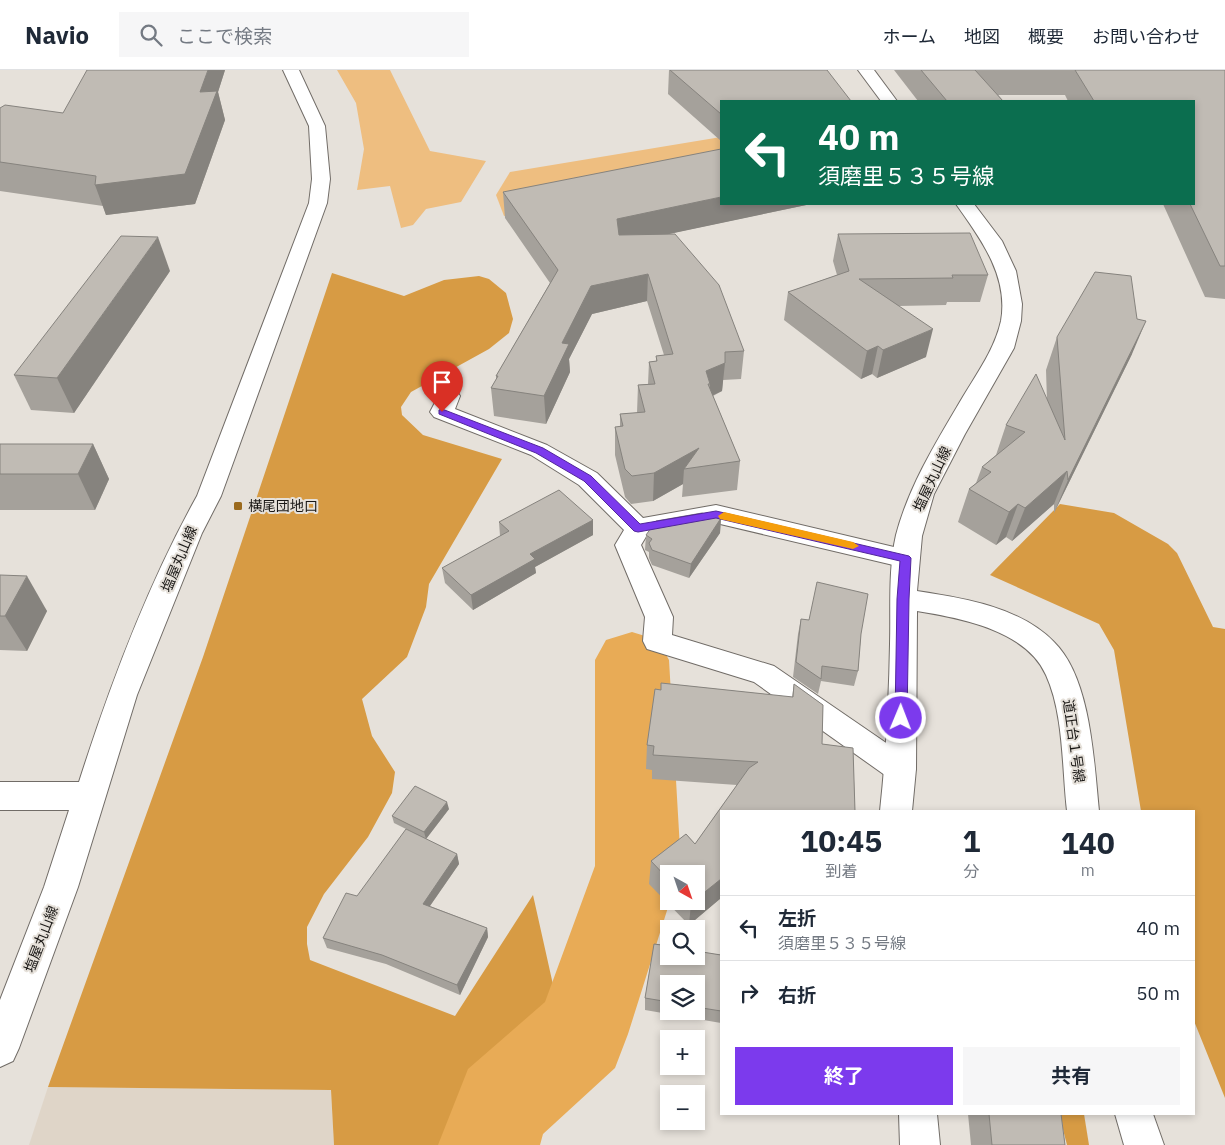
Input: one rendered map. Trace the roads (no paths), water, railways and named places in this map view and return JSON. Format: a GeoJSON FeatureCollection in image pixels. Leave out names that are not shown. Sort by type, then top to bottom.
{"type":"FeatureCollection","features":[{"type":"Feature","properties":{"kind":"street","name":"塩屋丸山線"},"geometry":{"type":"LineString","coordinates":[[0,1048],[61,887],[122,695],[189,533],[209,496],[318,203],[321,179],[317,126],[291,70]]}},
{"type":"Feature","properties":{"kind":"street"},"geometry":{"type":"LineString","coordinates":[[866,70],[888,100]]}},
{"type":"Feature","properties":{"kind":"street","name":"塩屋丸山線"},"geometry":{"type":"LineString","coordinates":[[896,810],[900,769],[904,644],[903,599],[909,536],[922,494],[953,434],[1003,348],[1011,321],[1011,295],[1006,271],[992,241],[966,205]]}},
{"type":"Feature","properties":{"kind":"street"},"geometry":{"type":"LineString","coordinates":[[450,396],[442,412],[540,450],[588,479],[638,528]]}},
{"type":"Feature","properties":{"kind":"street"},"geometry":{"type":"LineString","coordinates":[[900,769],[764,674],[656,641],[659,617],[628,545],[638,528],[716,514],[906,558]]}},
{"type":"Feature","properties":{"kind":"street","name":"道正台１号線"},"geometry":{"type":"LineString","coordinates":[[903,599],[958,607],[1002,621],[1016,628],[1040,645],[1051,657],[1058,668],[1068,693],[1083,810]]}},
{"type":"Feature","properties":{"kind":"street"},"geometry":{"type":"LineString","coordinates":[[0,796],[90,796]]}},
{"type":"Feature","properties":{"kind":"street"},"geometry":{"type":"LineString","coordinates":[[918,1115],[920,1145]]}},
{"type":"Feature","properties":{"kind":"street"},"geometry":{"type":"LineString","coordinates":[[1134,1115],[1144,1145]]}},
{"type":"Feature","properties":{"kind":"waterway"},"geometry":{"type":"LineString","coordinates":[[489,1145],[503,1104],[581,1034],[638,866],[632,660]]}},
{"type":"Feature","properties":{"kind":"place","name":"横尾団地口"},"geometry":{"type":"Point","coordinates":[238,506]}}]}
